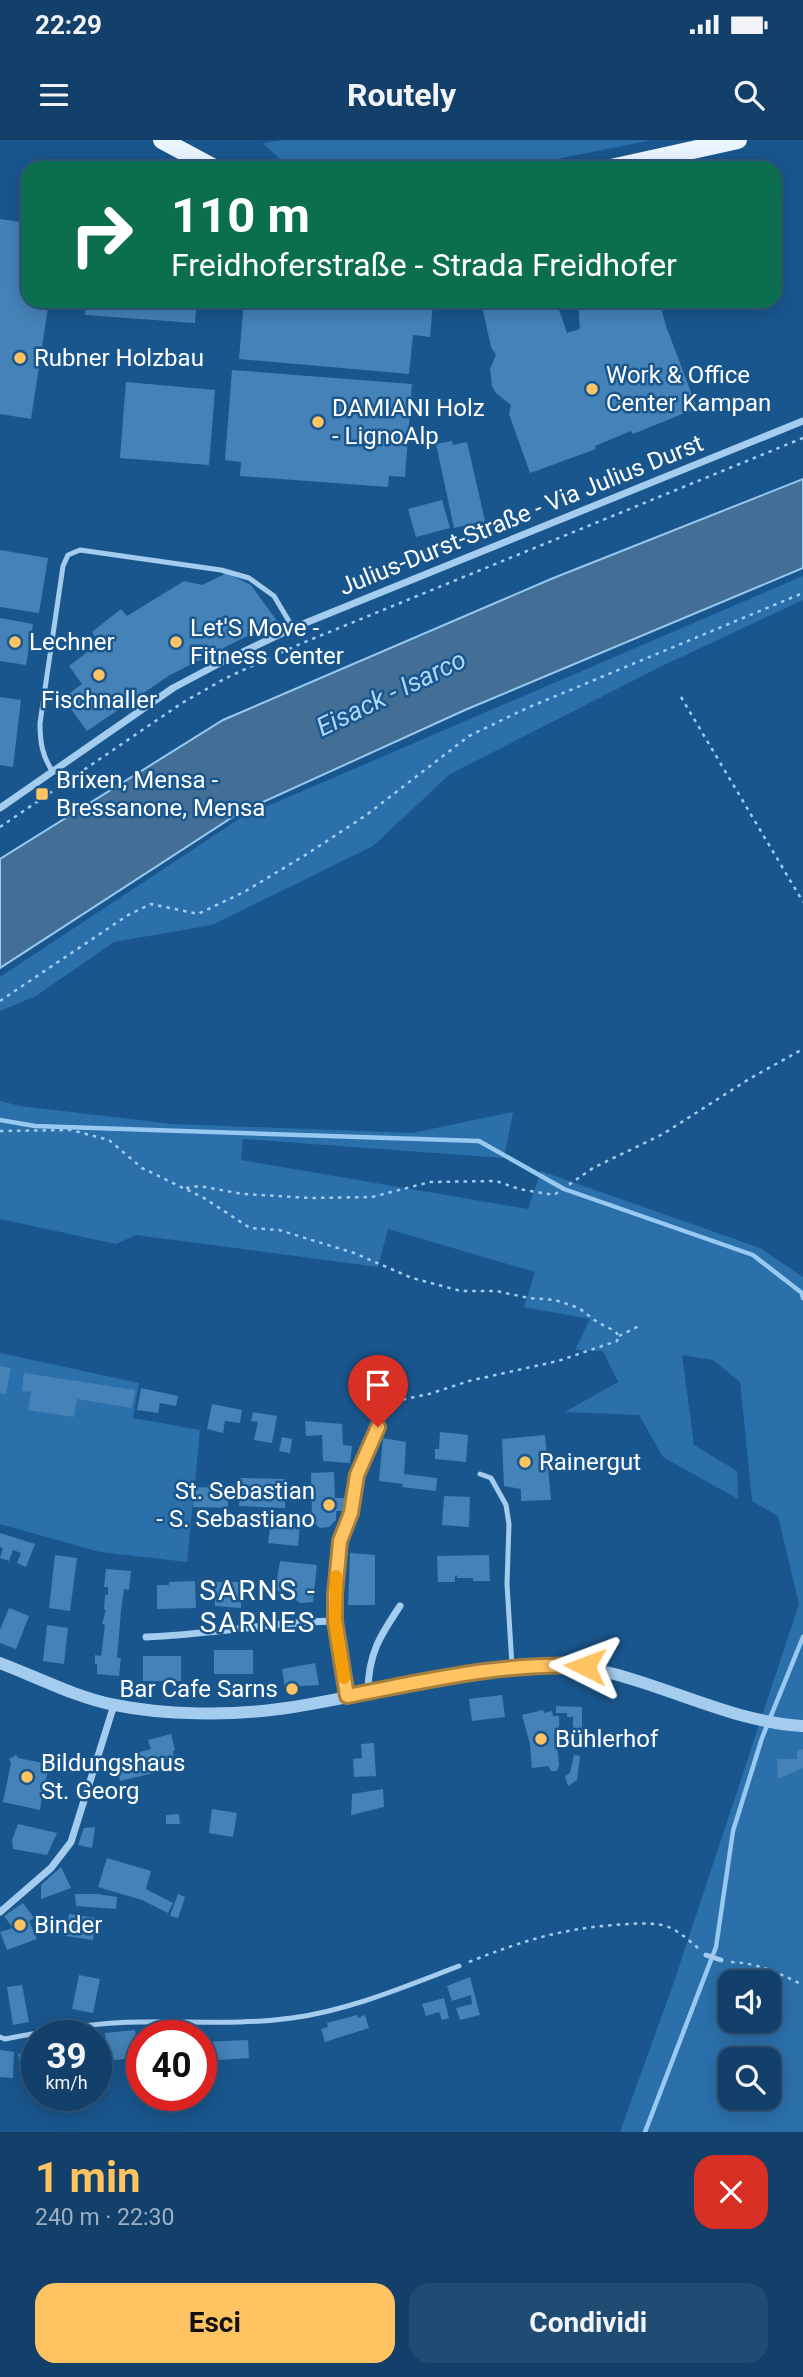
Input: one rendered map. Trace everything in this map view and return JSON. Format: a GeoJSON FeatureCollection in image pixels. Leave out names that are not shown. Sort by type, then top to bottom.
{"type":"FeatureCollection","features":[{"type":"Feature","properties":{"kind":"main road"},"geometry":{"type":"LineString","coordinates":[[162,140],[201,161]]}},
{"type":"Feature","properties":{"kind":"main road"},"geometry":{"type":"LineString","coordinates":[[643,161],[738,140]]}},
{"type":"Feature","properties":{"kind":"street","name":"Julius-Durst-Straße - Via Julius Durst"},"geometry":{"type":"LineString","coordinates":[[0,808],[173,688],[222,662],[293,628],[803,421]]}},
{"type":"Feature","properties":{"kind":"street"},"geometry":{"type":"LineString","coordinates":[[347,1696],[335,1621],[340,1541],[351,1513],[357,1475],[378,1427]]}},
{"type":"Feature","properties":{"kind":"street"},"geometry":{"type":"LineString","coordinates":[[368,1692],[370,1661],[377,1642],[400,1606]]}},
{"type":"Feature","properties":{"kind":"street"},"geometry":{"type":"LineString","coordinates":[[146,1637],[190,1636],[258,1626],[335,1621]]}},
{"type":"Feature","properties":{"kind":"street"},"geometry":{"type":"LineString","coordinates":[[0,1663],[114,1705],[159,1710],[234,1712],[278,1709],[512,1667],[544,1664],[585,1666],[671,1691],[720,1709],[796,1726]]}},
{"type":"Feature","properties":{"kind":"street"},"geometry":{"type":"LineString","coordinates":[[0,1912],[51,1868],[71,1842],[114,1705]]}},
{"type":"Feature","properties":{"kind":"lane"},"geometry":{"type":"LineString","coordinates":[[53,772],[46,763],[40,745],[40,723],[63,566],[68,555],[80,550],[221,570],[249,578],[274,596],[293,628]]}},
{"type":"Feature","properties":{"kind":"lane"},"geometry":{"type":"LineString","coordinates":[[480,1474],[491,1478],[506,1505],[509,1524],[507,1584],[512,1667]]}},
{"type":"Feature","properties":{"kind":"lane"},"geometry":{"type":"LineString","coordinates":[[706,1955],[721,1960]]}},
{"type":"Feature","properties":{"kind":"lane"},"geometry":{"type":"LineString","coordinates":[[0,2038],[68,2026],[142,2022],[213,2024],[290,2018],[349,2007],[459,1966]]}},
{"type":"Feature","properties":{"kind":"path"},"geometry":{"type":"LineString","coordinates":[[0,827],[145,727],[226,678],[300,644],[803,438]]}},
{"type":"Feature","properties":{"kind":"path"},"geometry":{"type":"LineString","coordinates":[[0,1001],[128,915],[150,904],[198,914],[244,892],[365,816],[469,736],[527,708],[803,593]]}},
{"type":"Feature","properties":{"kind":"path"},"geometry":{"type":"LineString","coordinates":[[681,697],[803,902]]}},
{"type":"Feature","properties":{"kind":"path"},"geometry":{"type":"LineString","coordinates":[[184,1188],[199,1186],[243,1194],[310,1198],[372,1197],[430,1182],[496,1181],[519,1189],[554,1195],[593,1168],[663,1134],[748,1079],[803,1049]]}},
{"type":"Feature","properties":{"kind":"path"},"geometry":{"type":"LineString","coordinates":[[0,1131],[71,1130],[109,1140],[142,1168],[184,1188],[250,1228],[279,1230],[354,1253],[412,1278],[461,1291],[496,1291],[555,1300],[579,1308],[619,1336]]}},
{"type":"Feature","properties":{"kind":"path"},"geometry":{"type":"LineString","coordinates":[[378,1427],[381,1407],[387,1403],[558,1361],[617,1341],[619,1336],[641,1325]]}},
{"type":"Feature","properties":{"kind":"path"},"geometry":{"type":"LineString","coordinates":[[459,1966],[523,1941],[581,1928],[640,1923],[664,1925],[679,1933],[706,1955]]}},
{"type":"Feature","properties":{"kind":"path"},"geometry":{"type":"LineString","coordinates":[[721,1960],[751,1963],[803,1985]]}},
{"type":"Feature","properties":{"kind":"shaded area"},"geometry":{"type":"Polygon","coordinates":[[[285,140],[652,140],[547,161],[282,161],[263,143],[285,140]]]}},
{"type":"Feature","properties":{"kind":"shaded area"},"geometry":{"type":"Polygon","coordinates":[[[803,576],[803,600],[660,667],[450,774],[373,846],[212,925],[114,942],[36,996],[0,1011],[0,977],[242,817],[803,576]]]}},
{"type":"Feature","properties":{"kind":"shaded area"},"geometry":{"type":"Polygon","coordinates":[[[0,1101],[20,1106],[173,1124],[412,1133],[513,1112],[504,1158],[243,1139],[241,1160],[528,1209],[541,1171],[760,1248],[803,1277],[803,2132],[620,2132],[675,1979],[799,1604],[778,1516],[752,1501],[740,1382],[713,1360],[682,1355],[694,1445],[737,1471],[738,1499],[663,1457],[639,1415],[565,1412],[618,1382],[603,1351],[575,1350],[590,1319],[524,1307],[535,1272],[388,1229],[378,1267],[136,1235],[116,1244],[0,1219],[0,1101]]]}},
{"type":"Feature","properties":{"kind":"shaded area"},"geometry":{"type":"Polygon","coordinates":[[[0,1353],[139,1383],[133,1418],[200,1430],[187,1562],[100,1552],[0,1524],[0,1353]]]}},
{"type":"Feature","properties":{"kind":"water","name":"Eisack - Isarco"},"geometry":{"type":"Polygon","coordinates":[[[803,479],[803,568],[465,710],[239,813],[0,968],[0,859],[223,720],[551,579],[803,479]]]}},
{"type":"Feature","properties":{"kind":"building","name":"Rubner Holzbau"},"geometry":{"type":"Polygon","coordinates":[[[0,219],[21,222],[21,308],[48,308],[31,419],[0,414],[0,219]]]}},
{"type":"Feature","properties":{"kind":"building"},"geometry":{"type":"Polygon","coordinates":[[[86,308],[196,308],[195,323],[85,315],[86,308]]]}},
{"type":"Feature","properties":{"kind":"building"},"geometry":{"type":"Polygon","coordinates":[[[243,308],[432,308],[430,337],[413,335],[409,374],[239,359],[243,308]]]}},
{"type":"Feature","properties":{"kind":"building","name":"Work & Office Center Kampan"},"geometry":{"type":"Polygon","coordinates":[[[483,308],[558,308],[567,333],[580,329],[578,308],[661,308],[697,408],[633,434],[631,431],[595,446],[596,449],[530,473],[509,414],[511,405],[496,393],[492,386],[490,369],[496,355],[491,347],[483,308]]]}},
{"type":"Feature","properties":{"kind":"building","name":"DAMIANI Holz - LignoAlp"},"geometry":{"type":"Polygon","coordinates":[[[232,370],[412,384],[405,477],[389,476],[388,487],[240,476],[241,462],[225,460],[232,370]]]}},
{"type":"Feature","properties":{"kind":"building"},"geometry":{"type":"Polygon","coordinates":[[[126,382],[215,390],[209,465],[120,458],[126,382]]]}},
{"type":"Feature","properties":{"kind":"building"},"geometry":{"type":"Polygon","coordinates":[[[452,441],[453,445],[467,442],[485,521],[454,528],[436,444],[452,441]]]}},
{"type":"Feature","properties":{"kind":"building"},"geometry":{"type":"Polygon","coordinates":[[[442,500],[450,528],[416,537],[408,509],[442,500]]]}},
{"type":"Feature","properties":{"kind":"building"},"geometry":{"type":"Polygon","coordinates":[[[0,550],[48,558],[39,613],[0,607],[0,550]]]}},
{"type":"Feature","properties":{"kind":"building"},"geometry":{"type":"Polygon","coordinates":[[[227,573],[251,585],[277,621],[170,675],[87,731],[63,698],[82,684],[69,666],[99,643],[92,632],[121,609],[127,616],[184,581],[202,585],[227,573]]]}},
{"type":"Feature","properties":{"kind":"building","name":"Lechner"},"geometry":{"type":"Polygon","coordinates":[[[0,618],[33,624],[26,665],[0,661],[0,618]]]}},
{"type":"Feature","properties":{"kind":"building"},"geometry":{"type":"Polygon","coordinates":[[[0,697],[21,700],[13,767],[0,765],[0,697]]]}},
{"type":"Feature","properties":{"kind":"building"},"geometry":{"type":"Polygon","coordinates":[[[0,1366],[11,1368],[6,1394],[0,1393],[0,1366]]]}},
{"type":"Feature","properties":{"kind":"building"},"geometry":{"type":"Polygon","coordinates":[[[24,1373],[135,1390],[132,1408],[77,1399],[74,1417],[28,1410],[31,1392],[22,1391],[24,1373]]]}},
{"type":"Feature","properties":{"kind":"building"},"geometry":{"type":"Polygon","coordinates":[[[141,1388],[178,1396],[176,1406],[160,1403],[158,1413],[137,1410],[141,1388]]]}},
{"type":"Feature","properties":{"kind":"building"},"geometry":{"type":"Polygon","coordinates":[[[212,1404],[242,1410],[240,1423],[225,1421],[223,1433],[207,1429],[212,1404]]]}},
{"type":"Feature","properties":{"kind":"building"},"geometry":{"type":"Polygon","coordinates":[[[253,1412],[277,1416],[272,1443],[254,1440],[258,1422],[251,1421],[253,1412]]]}},
{"type":"Feature","properties":{"kind":"building"},"geometry":{"type":"Polygon","coordinates":[[[305,1421],[342,1424],[343,1445],[352,1446],[350,1463],[323,1461],[322,1435],[306,1436],[305,1421]]]}},
{"type":"Feature","properties":{"kind":"building"},"geometry":{"type":"Polygon","coordinates":[[[440,1432],[468,1435],[466,1462],[435,1459],[435,1449],[439,1449],[440,1432]]]}},
{"type":"Feature","properties":{"kind":"building","name":"Rainergut"},"geometry":{"type":"Polygon","coordinates":[[[545,1435],[551,1500],[521,1501],[521,1489],[504,1486],[502,1439],[545,1435]]]}},
{"type":"Feature","properties":{"kind":"building"},"geometry":{"type":"Polygon","coordinates":[[[282,1437],[292,1439],[290,1453],[279,1451],[282,1437]]]}},
{"type":"Feature","properties":{"kind":"building"},"geometry":{"type":"Polygon","coordinates":[[[383,1438],[406,1442],[404,1474],[437,1478],[436,1491],[379,1481],[383,1438]]]}},
{"type":"Feature","properties":{"kind":"building","name":"St. Sebastian - S. Sebastiano"},"geometry":{"type":"Polygon","coordinates":[[[334,1472],[335,1498],[346,1498],[346,1511],[336,1511],[336,1520],[329,1527],[320,1528],[312,1521],[311,1473],[334,1472]]]}},
{"type":"Feature","properties":{"kind":"building"},"geometry":{"type":"Polygon","coordinates":[[[240,1478],[286,1479],[285,1508],[239,1506],[240,1478]]]}},
{"type":"Feature","properties":{"kind":"building"},"geometry":{"type":"Polygon","coordinates":[[[194,1487],[228,1488],[228,1508],[193,1507],[194,1487]]]}},
{"type":"Feature","properties":{"kind":"building"},"geometry":{"type":"Polygon","coordinates":[[[444,1496],[470,1497],[469,1527],[442,1525],[444,1496]]]}},
{"type":"Feature","properties":{"kind":"building"},"geometry":{"type":"Polygon","coordinates":[[[271,1521],[300,1524],[298,1546],[268,1543],[271,1521]]]}},
{"type":"Feature","properties":{"kind":"building"},"geometry":{"type":"Polygon","coordinates":[[[0,1533],[35,1544],[26,1567],[17,1563],[21,1553],[13,1550],[9,1561],[0,1558],[3,1548],[0,1547],[0,1533]]]}},
{"type":"Feature","properties":{"kind":"building"},"geometry":{"type":"Polygon","coordinates":[[[350,1553],[375,1555],[375,1605],[348,1605],[350,1553]]]}},
{"type":"Feature","properties":{"kind":"building"},"geometry":{"type":"Polygon","coordinates":[[[55,1555],[77,1558],[70,1611],[49,1608],[55,1555]]]}},
{"type":"Feature","properties":{"kind":"building"},"geometry":{"type":"Polygon","coordinates":[[[489,1555],[490,1581],[473,1581],[473,1578],[457,1578],[457,1575],[455,1582],[438,1582],[437,1556],[489,1555]]]}},
{"type":"Feature","properties":{"kind":"building"},"geometry":{"type":"Polygon","coordinates":[[[280,1561],[317,1565],[313,1602],[300,1603],[296,1600],[296,1593],[275,1591],[280,1561]]]}},
{"type":"Feature","properties":{"kind":"building"},"geometry":{"type":"Polygon","coordinates":[[[106,1569],[131,1571],[129,1590],[124,1589],[121,1611],[117,1658],[121,1658],[119,1676],[97,1674],[95,1664],[95,1655],[101,1656],[105,1625],[102,1624],[106,1610],[105,1595],[108,1595],[108,1587],[104,1587],[106,1569]]]}},
{"type":"Feature","properties":{"kind":"building"},"geometry":{"type":"Polygon","coordinates":[[[195,1581],[196,1608],[157,1609],[157,1585],[195,1581]]]}},
{"type":"Feature","properties":{"kind":"building"},"geometry":{"type":"Polygon","coordinates":[[[215,1582],[241,1582],[241,1608],[215,1606],[215,1582]]]}},
{"type":"Feature","properties":{"kind":"building"},"geometry":{"type":"Polygon","coordinates":[[[9,1608],[29,1616],[16,1649],[0,1643],[0,1630],[9,1608]]]}},
{"type":"Feature","properties":{"kind":"building"},"geometry":{"type":"Polygon","coordinates":[[[47,1625],[68,1628],[64,1664],[43,1661],[47,1625]]]}},
{"type":"Feature","properties":{"kind":"building"},"geometry":{"type":"Polygon","coordinates":[[[214,1650],[253,1650],[253,1674],[214,1674],[214,1650]]]}},
{"type":"Feature","properties":{"kind":"building"},"geometry":{"type":"Polygon","coordinates":[[[143,1656],[181,1656],[181,1681],[143,1681],[143,1656]]]}},
{"type":"Feature","properties":{"kind":"building"},"geometry":{"type":"Polygon","coordinates":[[[315,1663],[319,1685],[285,1687],[282,1669],[315,1663]]]}},
{"type":"Feature","properties":{"kind":"building"},"geometry":{"type":"Polygon","coordinates":[[[502,1695],[505,1717],[472,1721],[469,1699],[502,1695]]]}},
{"type":"Feature","properties":{"kind":"building"},"geometry":{"type":"Polygon","coordinates":[[[556,1706],[582,1707],[582,1729],[573,1729],[573,1717],[567,1717],[567,1713],[556,1713],[556,1706]]]}},
{"type":"Feature","properties":{"kind":"building","name":"Bühlerhof"},"geometry":{"type":"Polygon","coordinates":[[[543,1710],[544,1713],[552,1711],[553,1716],[559,1716],[559,1734],[554,1734],[559,1765],[557,1771],[551,1771],[548,1766],[532,1768],[530,1744],[522,1715],[543,1710]]]}},
{"type":"Feature","properties":{"kind":"building"},"geometry":{"type":"Polygon","coordinates":[[[171,1734],[174,1757],[155,1762],[158,1772],[120,1781],[116,1765],[137,1760],[136,1753],[151,1749],[148,1740],[171,1734]]]}},
{"type":"Feature","properties":{"kind":"building"},"geometry":{"type":"Polygon","coordinates":[[[374,1743],[376,1776],[354,1777],[353,1759],[362,1758],[361,1744],[374,1743]]]}},
{"type":"Feature","properties":{"kind":"building"},"geometry":{"type":"Polygon","coordinates":[[[803,1749],[803,1768],[778,1779],[777,1759],[797,1759],[797,1751],[803,1749]]]}},
{"type":"Feature","properties":{"kind":"building","name":"Bildungshaus St. Georg"},"geometry":{"type":"Polygon","coordinates":[[[16,1755],[18,1758],[43,1763],[46,1761],[52,1768],[48,1771],[45,1783],[49,1784],[48,1792],[43,1791],[40,1810],[3,1802],[11,1763],[9,1759],[16,1755]]]}},
{"type":"Feature","properties":{"kind":"building"},"geometry":{"type":"Polygon","coordinates":[[[574,1755],[580,1756],[577,1780],[568,1786],[565,1776],[570,1773],[574,1755]]]}},
{"type":"Feature","properties":{"kind":"building"},"geometry":{"type":"Polygon","coordinates":[[[383,1789],[384,1807],[351,1815],[352,1794],[383,1789]]]}},
{"type":"Feature","properties":{"kind":"building"},"geometry":{"type":"Polygon","coordinates":[[[212,1809],[237,1813],[233,1837],[209,1833],[212,1809]]]}},
{"type":"Feature","properties":{"kind":"building"},"geometry":{"type":"Polygon","coordinates":[[[179,1814],[180,1824],[166,1824],[166,1815],[179,1814]]]}},
{"type":"Feature","properties":{"kind":"building"},"geometry":{"type":"Polygon","coordinates":[[[18,1824],[57,1833],[47,1855],[13,1849],[12,1840],[18,1824]]]}},
{"type":"Feature","properties":{"kind":"building"},"geometry":{"type":"Polygon","coordinates":[[[95,1827],[92,1848],[78,1845],[84,1828],[95,1827]]]}},
{"type":"Feature","properties":{"kind":"building"},"geometry":{"type":"Polygon","coordinates":[[[107,1858],[151,1871],[146,1889],[173,1903],[168,1913],[142,1900],[98,1887],[107,1858]]]}},
{"type":"Feature","properties":{"kind":"building"},"geometry":{"type":"Polygon","coordinates":[[[61,1867],[71,1888],[41,1899],[41,1885],[61,1867]]]}},
{"type":"Feature","properties":{"kind":"building"},"geometry":{"type":"Polygon","coordinates":[[[75,1894],[117,1897],[116,1909],[76,1906],[75,1894]]]}},
{"type":"Feature","properties":{"kind":"building"},"geometry":{"type":"Polygon","coordinates":[[[178,1894],[185,1897],[178,1918],[170,1916],[178,1894]]]}},
{"type":"Feature","properties":{"kind":"building","name":"Binder"},"geometry":{"type":"Polygon","coordinates":[[[23,1903],[34,1918],[29,1921],[37,1939],[7,1950],[0,1932],[13,1928],[4,1916],[23,1903]]]}},
{"type":"Feature","properties":{"kind":"building"},"geometry":{"type":"Polygon","coordinates":[[[69,1914],[96,1918],[93,1940],[66,1936],[69,1914]]]}},
{"type":"Feature","properties":{"kind":"building"},"geometry":{"type":"Polygon","coordinates":[[[79,1975],[100,1979],[93,2013],[72,2009],[79,1975]]]}},
{"type":"Feature","properties":{"kind":"building"},"geometry":{"type":"Polygon","coordinates":[[[470,1977],[480,2015],[460,2020],[456,2008],[472,2004],[471,1995],[452,2001],[447,1986],[470,1977]]]}},
{"type":"Feature","properties":{"kind":"building"},"geometry":{"type":"Polygon","coordinates":[[[22,1985],[29,2020],[21,2020],[21,2024],[13,2025],[7,1987],[22,1985]]]}},
{"type":"Feature","properties":{"kind":"building"},"geometry":{"type":"Polygon","coordinates":[[[444,1998],[449,2018],[442,2020],[439,2012],[426,2016],[422,2004],[444,1998]]]}},
{"type":"Feature","properties":{"kind":"building"},"geometry":{"type":"Polygon","coordinates":[[[357,2015],[358,2018],[365,2015],[369,2028],[325,2042],[321,2029],[328,2027],[327,2023],[357,2015]]]}},
{"type":"Feature","properties":{"kind":"building"},"geometry":{"type":"Polygon","coordinates":[[[126,2031],[126,2059],[112,2060],[112,2032],[126,2031]]]}},
{"type":"Feature","properties":{"kind":"building"},"geometry":{"type":"Polygon","coordinates":[[[248,2040],[249,2058],[217,2060],[217,2041],[248,2040]]]}},
{"type":"Feature","properties":{"kind":"building"},"geometry":{"type":"Polygon","coordinates":[[[0,2050],[14,2052],[13,2078],[0,2077],[0,2050]]]}},
{"type":"Feature","properties":{"kind":"waterway"},"geometry":{"type":"LineString","coordinates":[[0,1120],[35,1126],[479,1141],[564,1189],[753,1255],[802,1293],[803,1298]]}},
{"type":"Feature","properties":{"kind":"waterway"},"geometry":{"type":"LineString","coordinates":[[645,2132],[716,1947],[733,1831],[762,1738],[803,1637]]}},
{"type":"Feature","properties":{"kind":"slow traffic"},"geometry":{"type":"LineString","coordinates":[[336,1576],[335,1621],[344,1678]]}},
{"type":"Feature","properties":{"kind":"place","name":"Rubner Holzbau"},"geometry":{"type":"Point","coordinates":[20,358]}},
{"type":"Feature","properties":{"kind":"place","name":"Work & Office Center Kampan"},"geometry":{"type":"Point","coordinates":[592,389]}},
{"type":"Feature","properties":{"kind":"place","name":"DAMIANI Holz - LignoAlp"},"geometry":{"type":"Point","coordinates":[318,422]}},
{"type":"Feature","properties":{"kind":"place","name":"Lechner"},"geometry":{"type":"Point","coordinates":[15,642]}},
{"type":"Feature","properties":{"kind":"place","name":"Let'S Move - Fitness Center"},"geometry":{"type":"Point","coordinates":[176,642]}},
{"type":"Feature","properties":{"kind":"place","name":"Fischnaller"},"geometry":{"type":"Point","coordinates":[99,675]}},
{"type":"Feature","properties":{"kind":"place","name":"Brixen, Mensa - Bressanone, Mensa"},"geometry":{"type":"Point","coordinates":[42,794]}},
{"type":"Feature","properties":{"kind":"place","name":"Rainergut"},"geometry":{"type":"Point","coordinates":[525,1462]}},
{"type":"Feature","properties":{"kind":"place","name":"St. Sebastian - S. Sebastiano"},"geometry":{"type":"Point","coordinates":[329,1505]}},
{"type":"Feature","properties":{"kind":"place","name":"Bar Cafe Sarns"},"geometry":{"type":"Point","coordinates":[292,1689]}},
{"type":"Feature","properties":{"kind":"place","name":"Bühlerhof"},"geometry":{"type":"Point","coordinates":[541,1739]}},
{"type":"Feature","properties":{"kind":"place","name":"Bildungshaus St. Georg"},"geometry":{"type":"Point","coordinates":[27,1777]}},
{"type":"Feature","properties":{"kind":"place","name":"Binder"},"geometry":{"type":"Point","coordinates":[20,1925]}},
{"type":"Feature","properties":{"kind":"district","name":"SARNS - SARNES"},"geometry":{"type":"Point","coordinates":[258,1606]}},
{"type":"Feature","properties":{"kind":"route"},"geometry":{"type":"LineString","coordinates":[[378,1427],[357,1475],[351,1513],[340,1541],[335,1621],[347,1696],[512,1667],[544,1664],[585,1666]]}}]}
